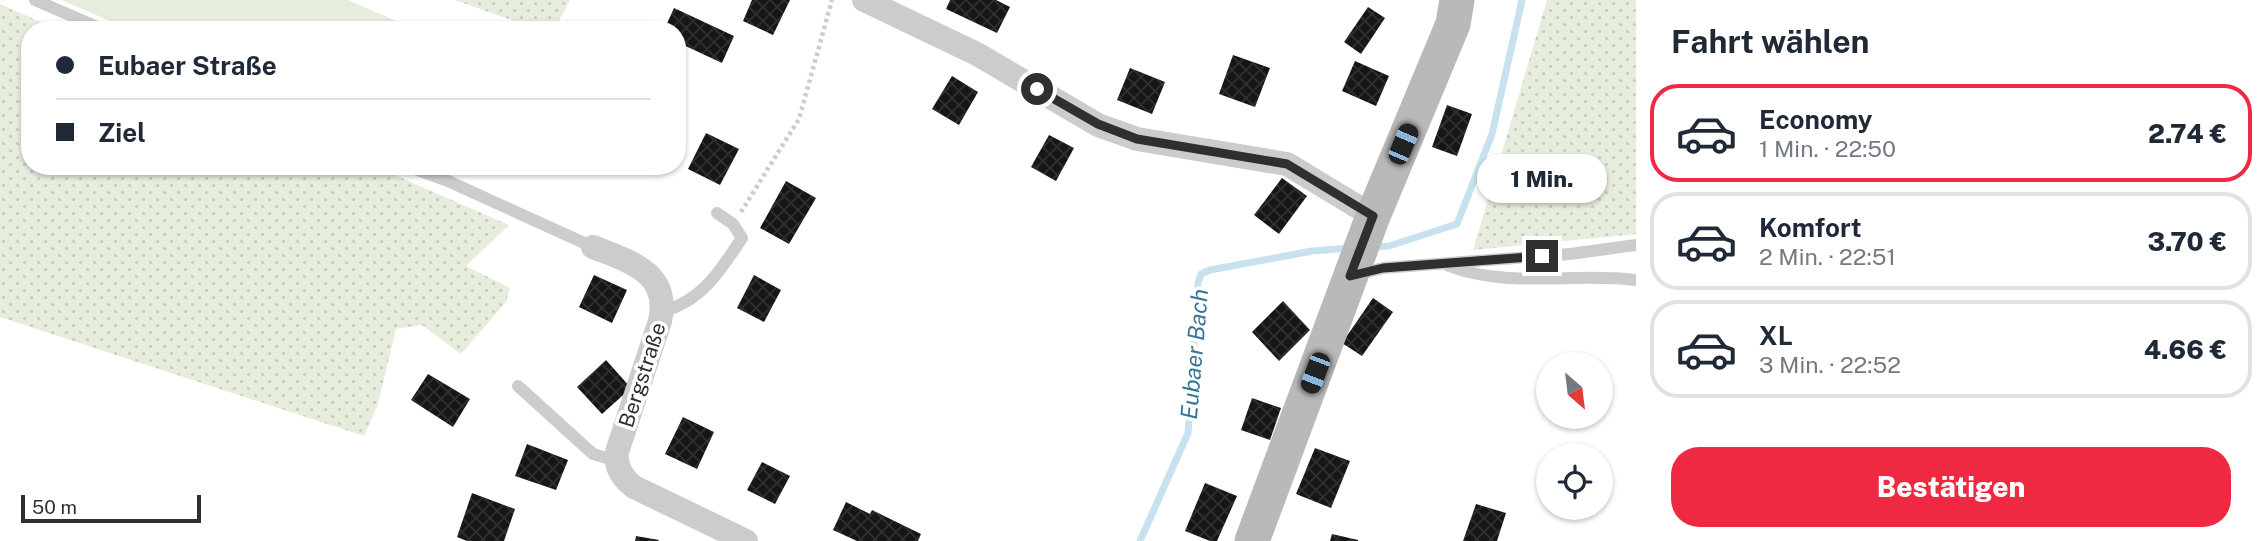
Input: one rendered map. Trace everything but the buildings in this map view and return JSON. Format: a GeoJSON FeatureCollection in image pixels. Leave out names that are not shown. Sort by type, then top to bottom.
{"type":"FeatureCollection","features":[{"type":"Feature","properties":{"kind":"street"},"geometry":{"type":"LineString","coordinates":[[864,0],[977,54],[1098,124],[1137,139],[1287,164],[1361,248]]}},
{"type":"Feature","properties":{"kind":"street"},"geometry":{"type":"LineString","coordinates":[[1252,541],[1361,248],[1452,24],[1457,0]]}},
{"type":"Feature","properties":{"kind":"street","name":"Bergstraße"},"geometry":{"type":"LineString","coordinates":[[593,247],[646,271],[656,283],[662,312],[617,452],[617,461]]}},
{"type":"Feature","properties":{"kind":"street"},"geometry":{"type":"LineString","coordinates":[[617,461],[621,475],[634,487],[746,541]]}},
{"type":"Feature","properties":{"kind":"lane"},"geometry":{"type":"LineString","coordinates":[[35,0],[83,21]]}},
{"type":"Feature","properties":{"kind":"lane","name":"Bergstraße"},"geometry":{"type":"LineString","coordinates":[[432,175],[593,247]]}},
{"type":"Feature","properties":{"kind":"lane"},"geometry":{"type":"LineString","coordinates":[[662,312],[691,300],[717,275],[742,238],[733,224],[716,213]]}},
{"type":"Feature","properties":{"kind":"lane"},"geometry":{"type":"LineString","coordinates":[[1361,248],[1383,268],[1570,254],[1636,245]]}},
{"type":"Feature","properties":{"kind":"lane"},"geometry":{"type":"LineString","coordinates":[[1444,264],[1467,273],[1527,280],[1636,280]]}},
{"type":"Feature","properties":{"kind":"lane"},"geometry":{"type":"LineString","coordinates":[[518,386],[593,454],[617,461]]}},
{"type":"Feature","properties":{"kind":"path"},"geometry":{"type":"LineString","coordinates":[[733,224],[799,119],[832,0]]}},
{"type":"Feature","properties":{"kind":"green space"},"geometry":{"type":"Polygon","coordinates":[[[61,0],[348,0],[396,21],[110,21],[61,0]]]}},
{"type":"Feature","properties":{"kind":"green space"},"geometry":{"type":"Polygon","coordinates":[[[455,0],[570,0],[559,21],[514,21],[455,0]]]}},
{"type":"Feature","properties":{"kind":"green space"},"geometry":{"type":"Polygon","coordinates":[[[1547,0],[1636,0],[1636,234],[1473,250],[1547,0]]]}},
{"type":"Feature","properties":{"kind":"green space"},"geometry":{"type":"Polygon","coordinates":[[[0,4],[39,21],[21,21],[21,175],[395,175],[509,225],[466,266],[510,288],[506,302],[461,354],[422,325],[396,329],[378,404],[364,436],[0,317],[0,4]]]}},
{"type":"Feature","properties":{"kind":"waterway","name":"Eubaer Bach"},"geometry":{"type":"LineString","coordinates":[[1373,247],[1389,246],[1457,224],[1492,134],[1522,0]]}},
{"type":"Feature","properties":{"kind":"waterway","name":"Eubaer Bach"},"geometry":{"type":"LineString","coordinates":[[1140,541],[1188,433],[1198,283],[1201,274],[1312,251],[1350,248]]}},
{"type":"Feature","properties":{"kind":"route"},"geometry":{"type":"LineString","coordinates":[[1037,89],[1098,124],[1137,139],[1287,164],[1373,216],[1350,276],[1383,268],[1542,256]]}}]}
